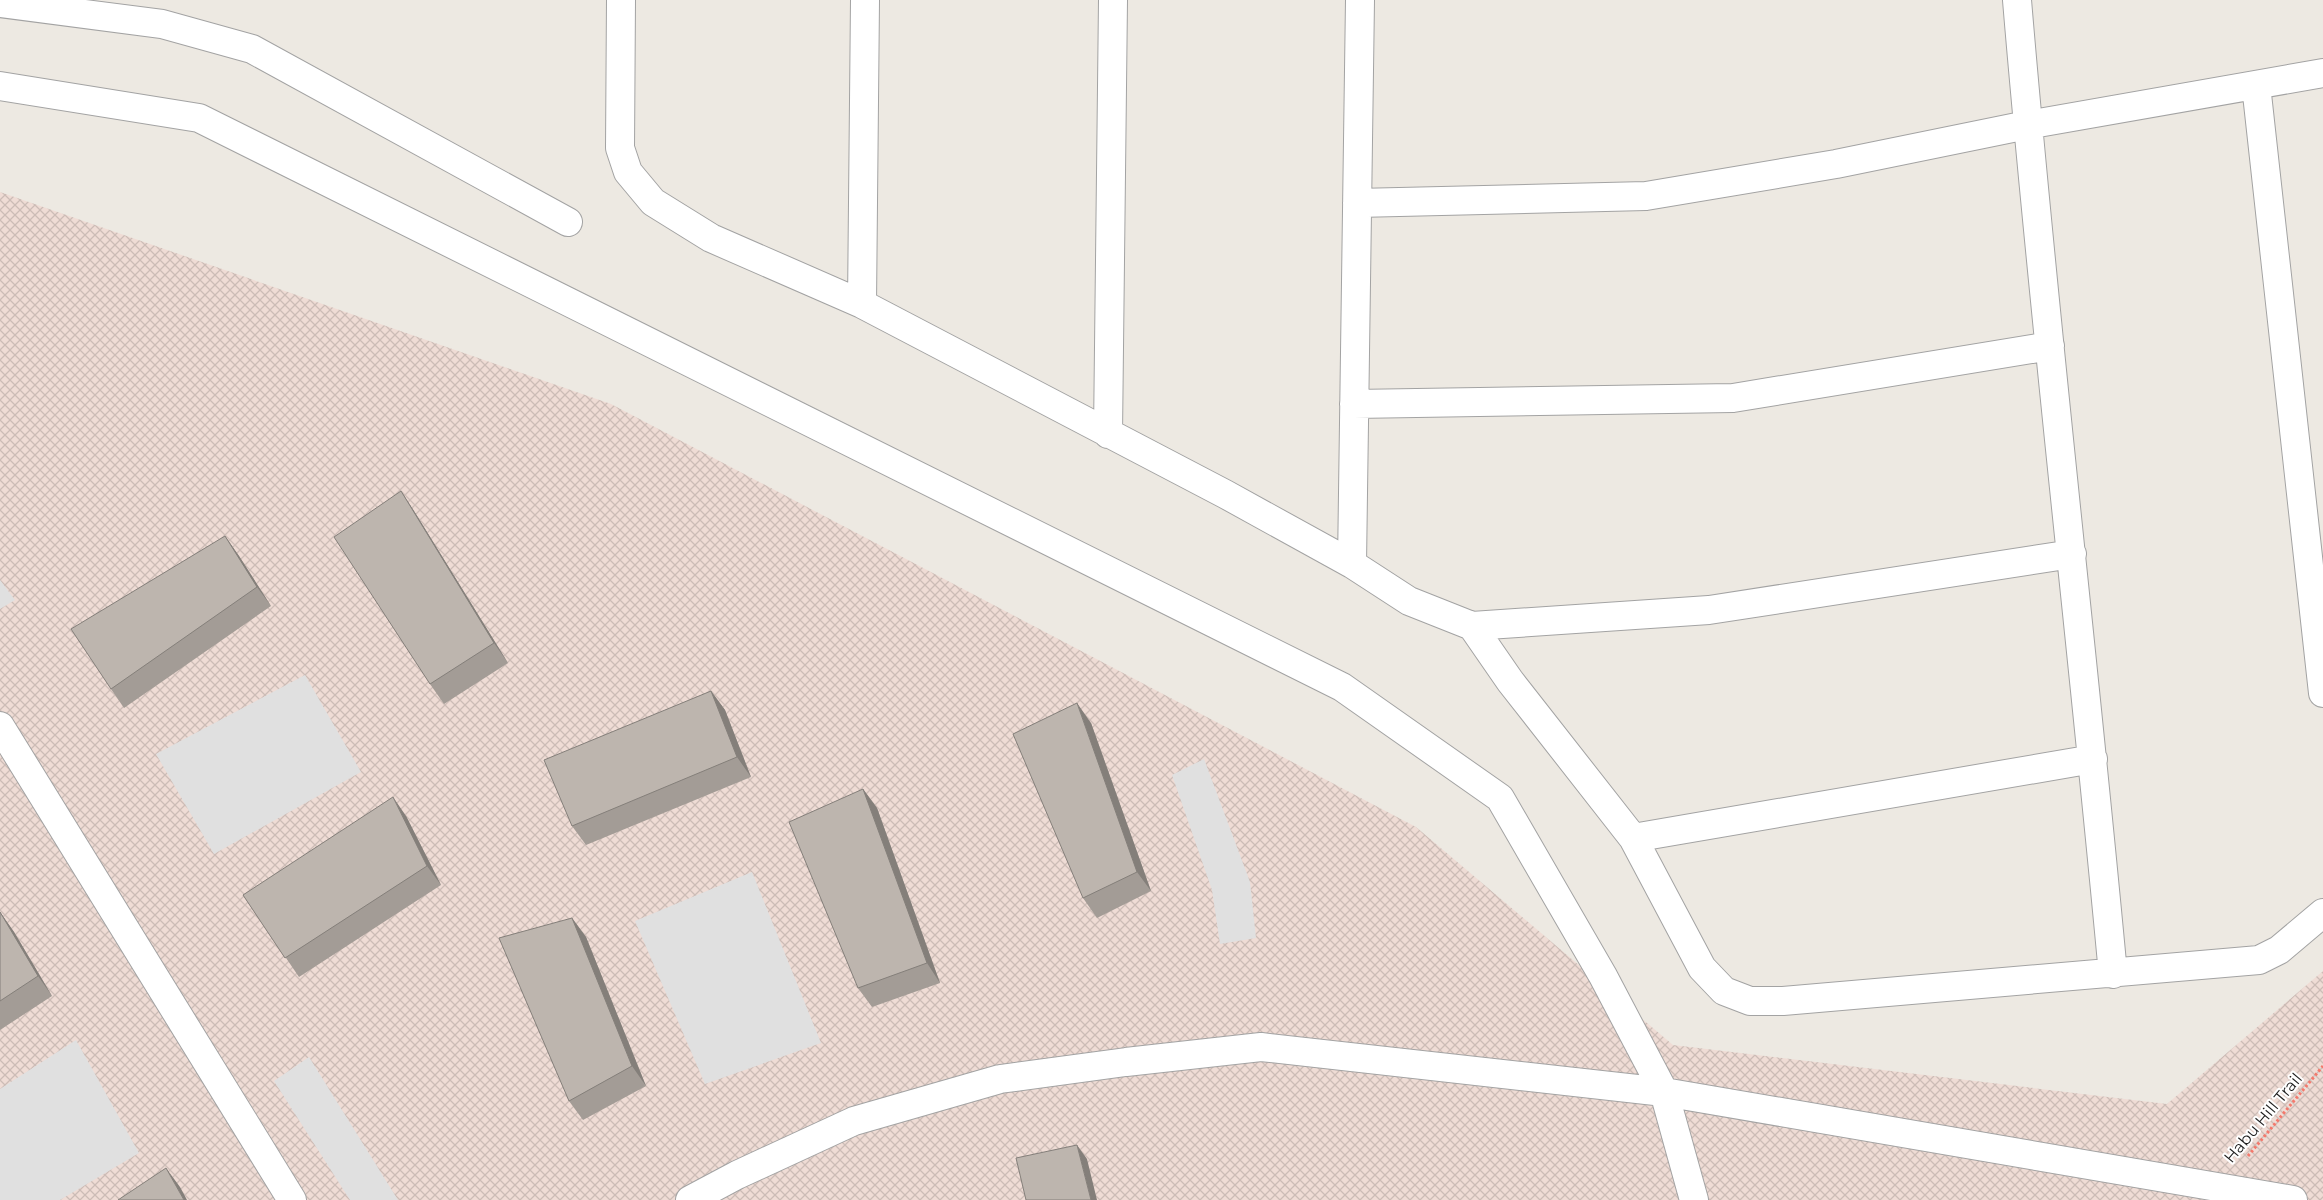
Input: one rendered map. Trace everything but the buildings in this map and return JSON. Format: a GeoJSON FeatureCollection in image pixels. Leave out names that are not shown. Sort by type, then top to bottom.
{"type":"FeatureCollection","features":[{"type":"Feature","properties":{"kind":"street"},"geometry":{"type":"LineString","coordinates":[[621,0],[620,148],[628,172],[653,202],[711,238],[862,304],[1225,494],[1352,564],[1409,601],[1472,626],[1709,610],[2072,554]]}},
{"type":"Feature","properties":{"kind":"street"},"geometry":{"type":"LineString","coordinates":[[862,304],[865,0]]}},
{"type":"Feature","properties":{"kind":"street"},"geometry":{"type":"LineString","coordinates":[[1108,434],[1113,0]]}},
{"type":"Feature","properties":{"kind":"street"},"geometry":{"type":"LineString","coordinates":[[1352,564],[1360,0]]}},
{"type":"Feature","properties":{"kind":"street"},"geometry":{"type":"LineString","coordinates":[[2017,0],[2027,125],[2093,759],[2113,974]]}},
{"type":"Feature","properties":{"kind":"street"},"geometry":{"type":"LineString","coordinates":[[0,3],[162,24],[252,48],[568,222]]}},
{"type":"Feature","properties":{"kind":"street"},"geometry":{"type":"LineString","coordinates":[[1357,203],[1646,196],[1836,164],[2027,125],[2323,73]]}},
{"type":"Feature","properties":{"kind":"street"},"geometry":{"type":"LineString","coordinates":[[2256,85],[2323,693]]}},
{"type":"Feature","properties":{"kind":"street"},"geometry":{"type":"LineString","coordinates":[[0,86],[199,118],[1342,687],[1500,798],[1603,976],[1664,1092],[1694,1200]]}},
{"type":"Feature","properties":{"kind":"street"},"geometry":{"type":"LineString","coordinates":[[1354,404],[1733,398],[2050,346]]}},
{"type":"Feature","properties":{"kind":"street"},"geometry":{"type":"LineString","coordinates":[[1472,626],[1510,681],[1633,838],[1702,968],[1724,992],[1750,1001],[1783,1001],[2259,960],[2279,950],[2323,913]]}},
{"type":"Feature","properties":{"kind":"street"},"geometry":{"type":"LineString","coordinates":[[0,726],[292,1200]]}},
{"type":"Feature","properties":{"kind":"street"},"geometry":{"type":"LineString","coordinates":[[1633,838],[2093,759]]}},
{"type":"Feature","properties":{"kind":"street"},"geometry":{"type":"LineString","coordinates":[[690,1200],[736,1175],[854,1121],[1000,1079],[1126,1062],[1261,1048],[1664,1092],[2292,1200]]}},
{"type":"Feature","properties":{"kind":"path","name":"Habu Hill Trail"},"geometry":{"type":"LineString","coordinates":[[2222,1187],[2323,1066]]}},
{"type":"Feature","properties":{"kind":"shaded area"},"geometry":{"type":"Polygon","coordinates":[[[0,192],[611,404],[1416,827],[1673,1045],[2167,1104],[2323,971],[2323,1200],[0,1200],[0,192]]]}},
{"type":"Feature","properties":{"kind":"shaded area"},"geometry":{"type":"Polygon","coordinates":[[[0,580],[15,600],[0,609],[0,580]]]}},
{"type":"Feature","properties":{"kind":"shaded area"},"geometry":{"type":"Polygon","coordinates":[[[305,675],[361,772],[214,854],[156,754],[305,675]]]}},
{"type":"Feature","properties":{"kind":"shaded area"},"geometry":{"type":"Polygon","coordinates":[[[1204,759],[1250,882],[1256,938],[1220,944],[1212,890],[1172,775],[1204,759]]]}},
{"type":"Feature","properties":{"kind":"shaded area"},"geometry":{"type":"Polygon","coordinates":[[[752,872],[821,1043],[705,1084],[635,921],[752,872]]]}},
{"type":"Feature","properties":{"kind":"shaded area"},"geometry":{"type":"Polygon","coordinates":[[[76,1040],[139,1153],[60,1200],[0,1200],[0,1089],[76,1040]]]}},
{"type":"Feature","properties":{"kind":"shaded area"},"geometry":{"type":"Polygon","coordinates":[[[309,1057],[398,1200],[350,1200],[274,1081],[309,1057]]]}}]}
